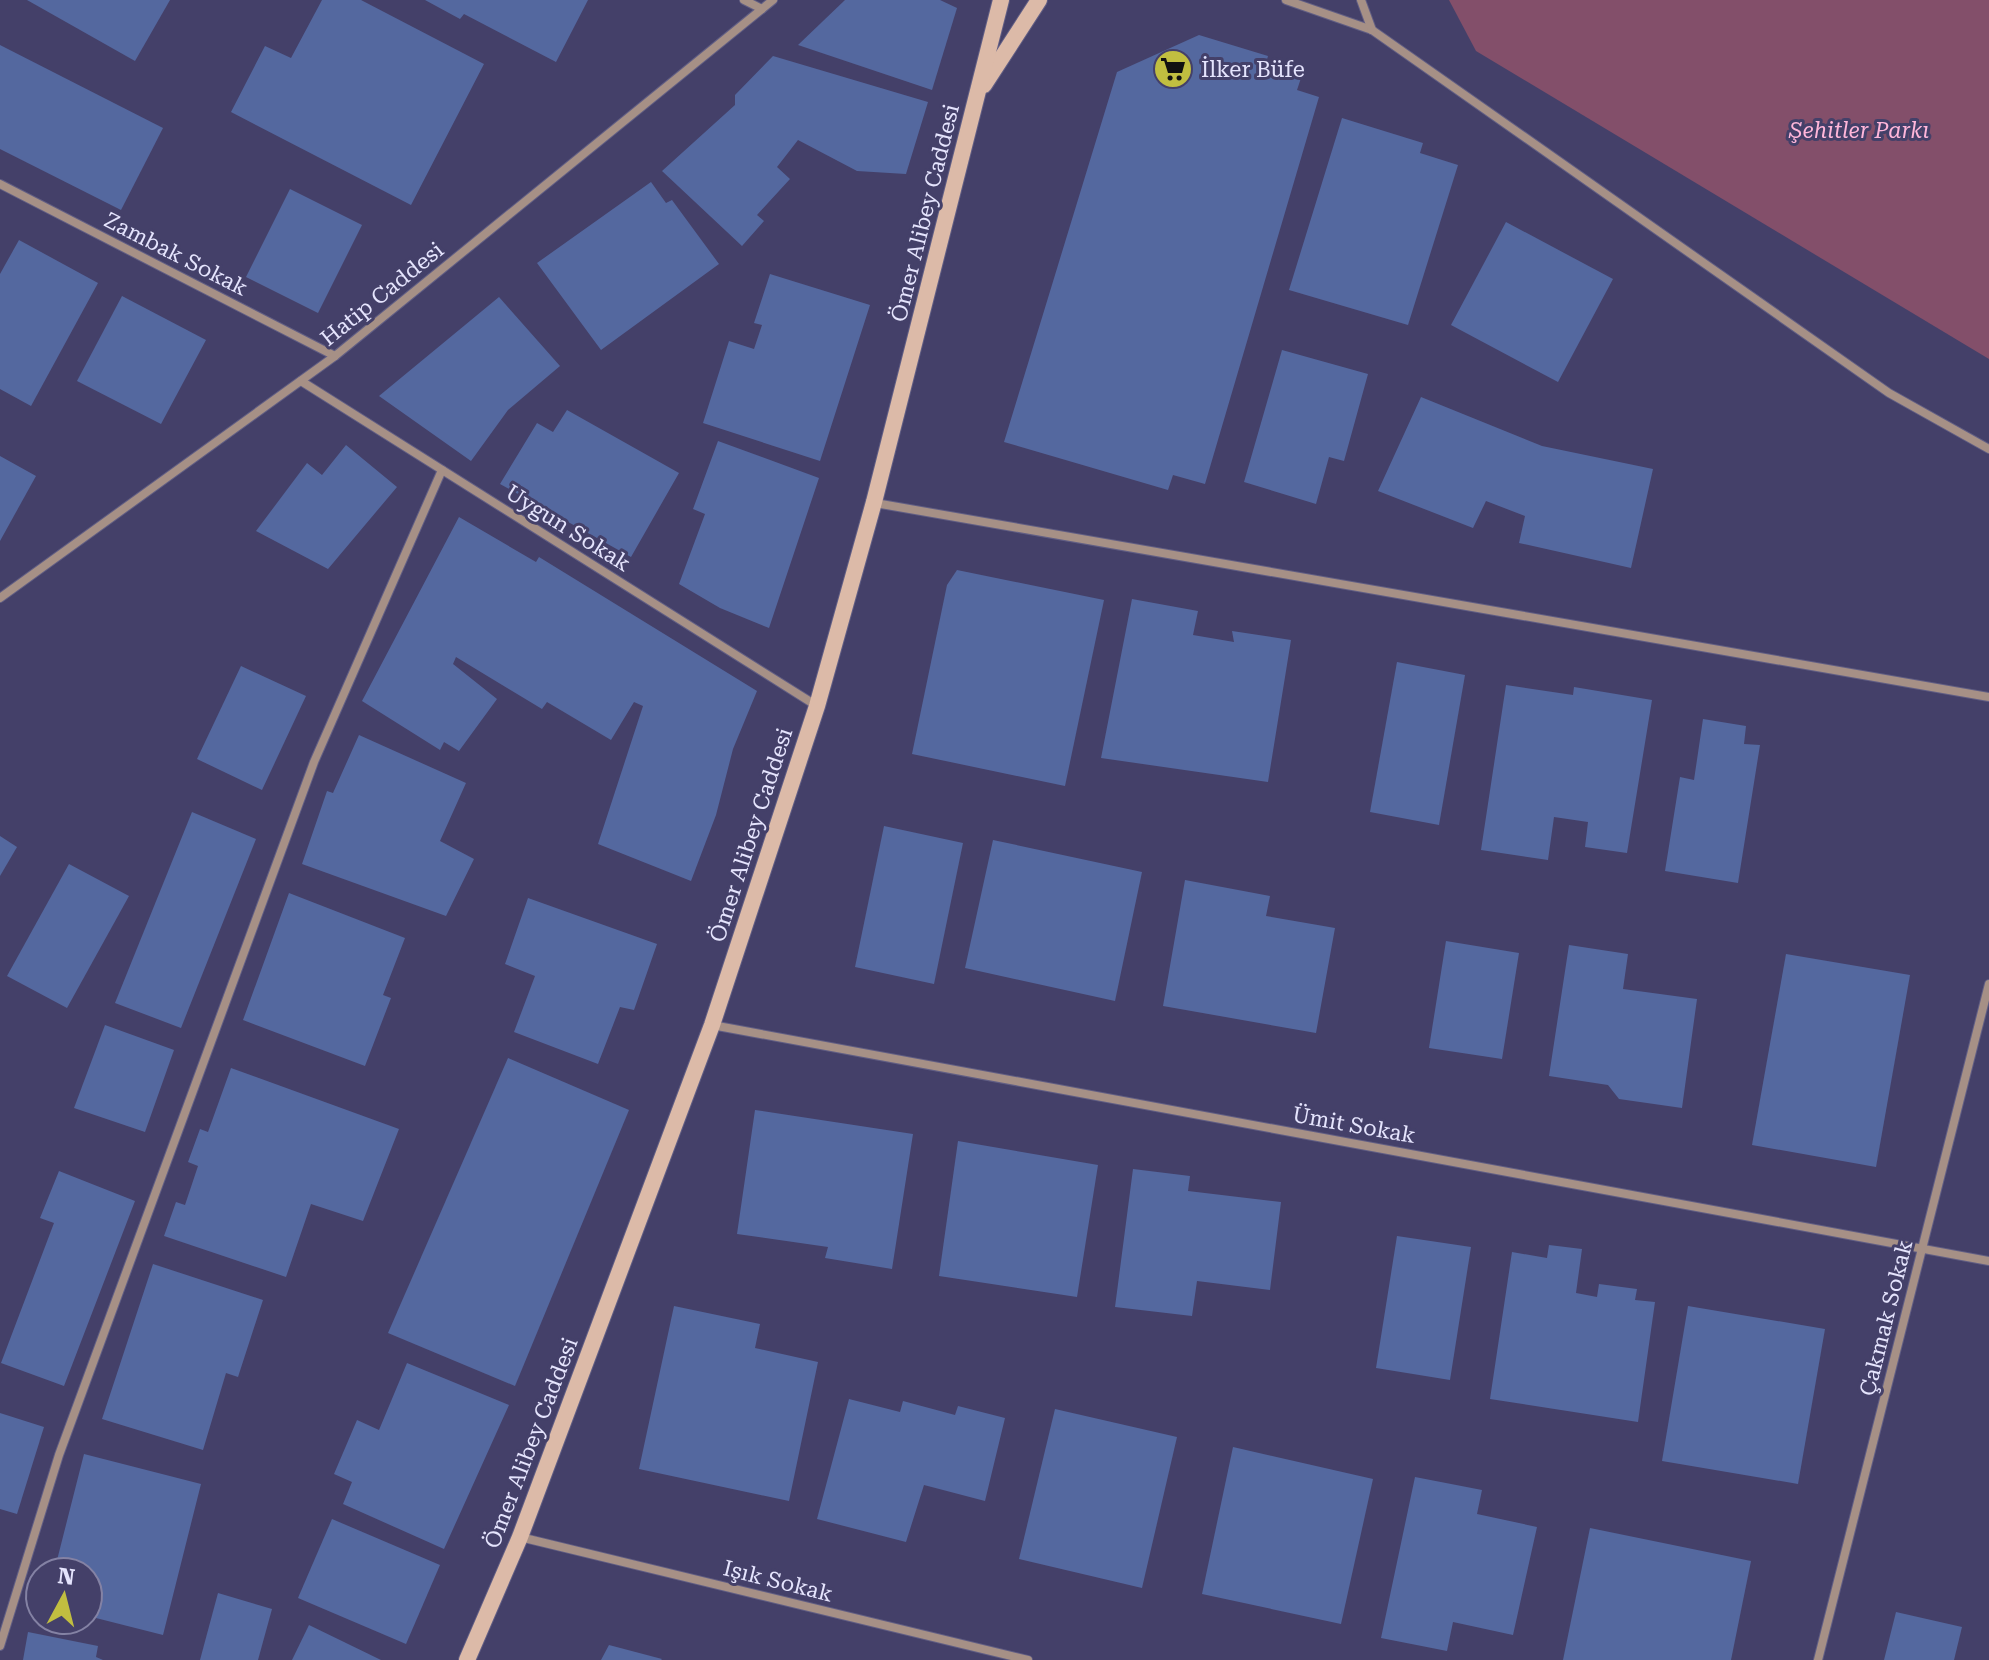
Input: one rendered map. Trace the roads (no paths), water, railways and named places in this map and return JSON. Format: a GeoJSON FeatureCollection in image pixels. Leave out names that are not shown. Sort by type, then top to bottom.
{"type":"FeatureCollection","features":[{"type":"Feature","properties":{"kind":"main road","name":"Ömer Alibey Caddesi"},"geometry":{"type":"LineString","coordinates":[[467,1660],[520,1537],[712,1025],[817,706],[874,502],[1001,0]]}},
{"type":"Feature","properties":{"kind":"main road"},"geometry":{"type":"LineString","coordinates":[[977,97],[1039,0]]}},
{"type":"Feature","properties":{"kind":"street"},"geometry":{"type":"LineString","coordinates":[[744,0],[762,9]]}},
{"type":"Feature","properties":{"kind":"street","name":"Hatip Caddesi"},"geometry":{"type":"LineString","coordinates":[[0,598],[335,356],[773,0]]}},
{"type":"Feature","properties":{"kind":"street"},"geometry":{"type":"LineString","coordinates":[[1286,0],[1372,30],[1889,393],[1989,449]]}},
{"type":"Feature","properties":{"kind":"street"},"geometry":{"type":"LineString","coordinates":[[1361,0],[1372,30]]}},
{"type":"Feature","properties":{"kind":"street","name":"Zambak Sokak"},"geometry":{"type":"LineString","coordinates":[[0,184],[335,356]]}},
{"type":"Feature","properties":{"kind":"street","name":"Uygun Sokak"},"geometry":{"type":"LineString","coordinates":[[301,381],[817,706]]}},
{"type":"Feature","properties":{"kind":"street"},"geometry":{"type":"LineString","coordinates":[[0,1646],[59,1455],[314,762],[442,470]]}},
{"type":"Feature","properties":{"kind":"street"},"geometry":{"type":"LineString","coordinates":[[874,502],[1989,697]]}},
{"type":"Feature","properties":{"kind":"street","name":"Çakmak Sokak"},"geometry":{"type":"LineString","coordinates":[[1818,1660],[1989,984]]}},
{"type":"Feature","properties":{"kind":"street","name":"Ümit Sokak"},"geometry":{"type":"LineString","coordinates":[[712,1025],[1989,1261]]}},
{"type":"Feature","properties":{"kind":"street","name":"Işık Sokak"},"geometry":{"type":"LineString","coordinates":[[520,1537],[1028,1660]]}},
{"type":"Feature","properties":{"kind":"place","name":"İlker Büfe"},"geometry":{"type":"Point","coordinates":[1173,69]}},
{"type":"Feature","properties":{"kind":"park label","name":"Şehitler Parkı"},"geometry":{"type":"Point","coordinates":[1859,130]}}]}
